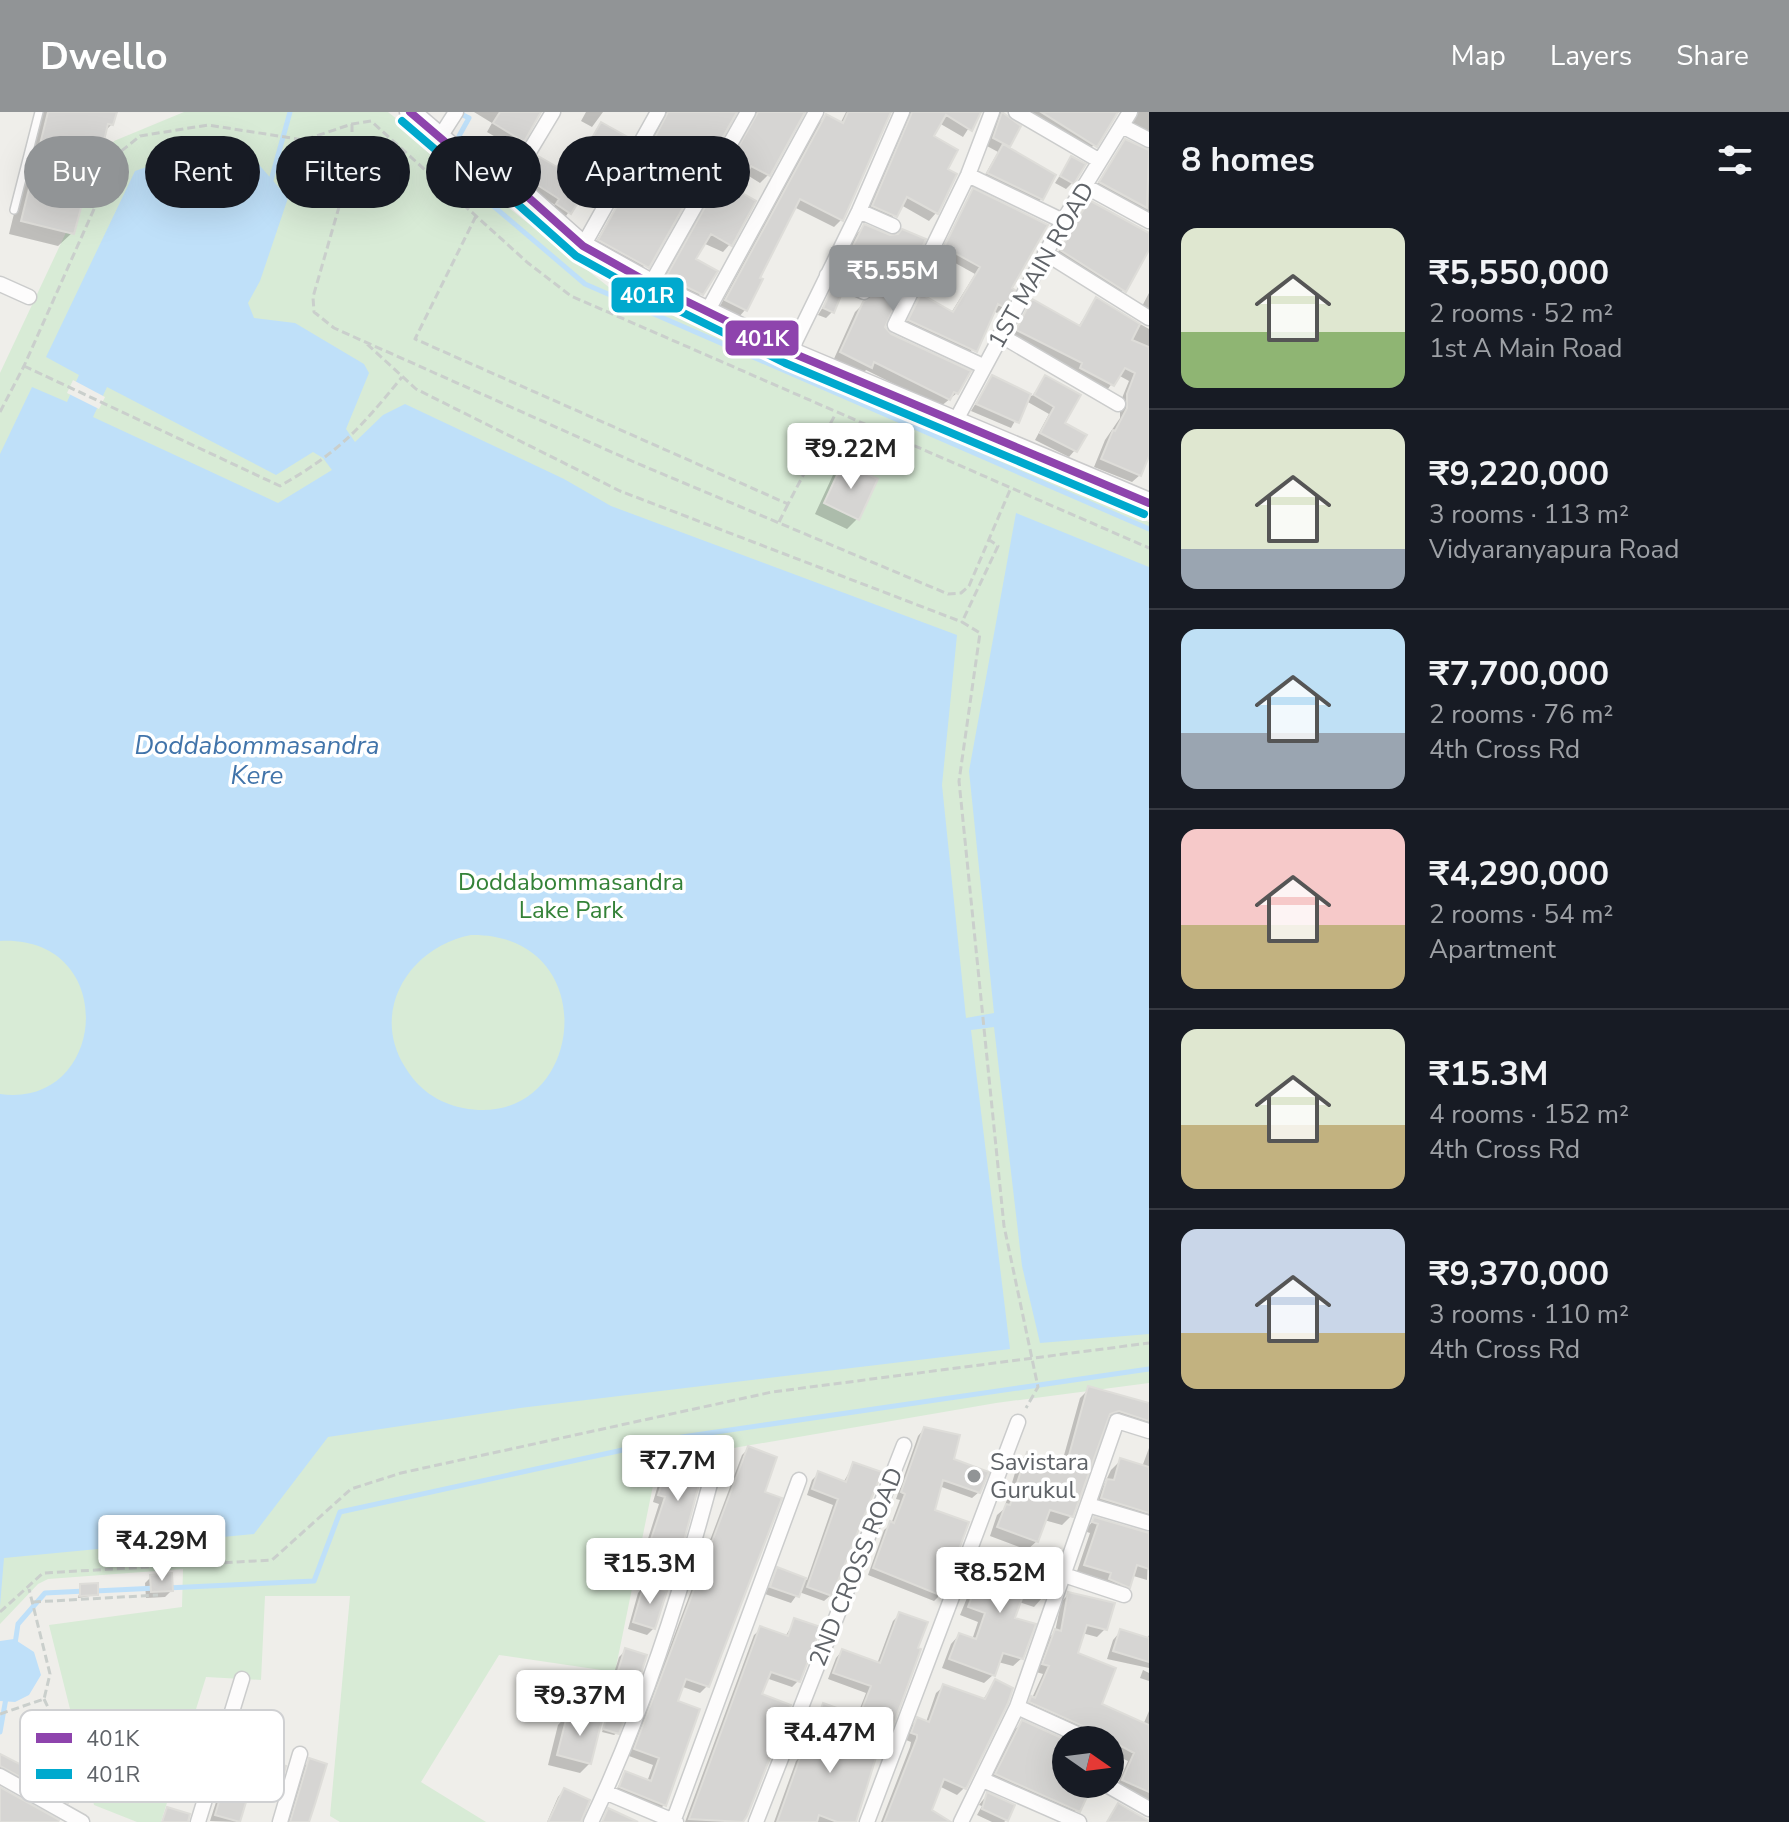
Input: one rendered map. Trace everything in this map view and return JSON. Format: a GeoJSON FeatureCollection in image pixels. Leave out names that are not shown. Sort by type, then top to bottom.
{"type":"FeatureCollection","features":[{"type":"Feature","properties":{"kind":"main road"},"geometry":{"type":"LineString","coordinates":[[410,112],[439,136]]}},
{"type":"Feature","properties":{"kind":"main road"},"geometry":{"type":"LineString","coordinates":[[540,208],[583,246],[707,312],[790,352],[1149,503]]}},
{"type":"Feature","properties":{"kind":"main road"},"geometry":{"type":"LineString","coordinates":[[1050,459],[1061,457],[1149,492]]}},
{"type":"Feature","properties":{"kind":"street"},"geometry":{"type":"LineString","coordinates":[[539,136],[553,112]]}},
{"type":"Feature","properties":{"kind":"street"},"geometry":{"type":"LineString","coordinates":[[583,246],[658,112]]}},
{"type":"Feature","properties":{"kind":"street"},"geometry":{"type":"LineString","coordinates":[[651,284],[748,112]]}},
{"type":"Feature","properties":{"kind":"street"},"geometry":{"type":"LineString","coordinates":[[707,312],[816,112]]}},
{"type":"Feature","properties":{"kind":"street"},"geometry":{"type":"LineString","coordinates":[[790,352],[859,211],[902,112]]}},
{"type":"Feature","properties":{"kind":"street"},"geometry":{"type":"LineString","coordinates":[[983,366],[895,325],[968,175],[992,112]]}},
{"type":"Feature","properties":{"kind":"street"},"geometry":{"type":"LineString","coordinates":[[1016,112],[1100,161]]}},
{"type":"Feature","properties":{"kind":"street","name":"1ST MAIN ROAD"},"geometry":{"type":"LineString","coordinates":[[956,420],[1063,221],[1130,112]]}},
{"type":"Feature","properties":{"kind":"street"},"geometry":{"type":"LineString","coordinates":[[441,136],[455,115]]}},
{"type":"Feature","properties":{"kind":"street"},"geometry":{"type":"LineString","coordinates":[[1122,126],[1149,140]]}},
{"type":"Feature","properties":{"kind":"street"},"geometry":{"type":"LineString","coordinates":[[968,175],[1063,221]]}},
{"type":"Feature","properties":{"kind":"street"},"geometry":{"type":"LineString","coordinates":[[1085,186],[1149,221]]}},
{"type":"Feature","properties":{"kind":"street"},"geometry":{"type":"LineString","coordinates":[[859,211],[893,226]]}},
{"type":"Feature","properties":{"kind":"street"},"geometry":{"type":"LineString","coordinates":[[1045,253],[1149,318]]}},
{"type":"Feature","properties":{"kind":"street"},"geometry":{"type":"LineString","coordinates":[[827,275],[864,292]]}},
{"type":"Feature","properties":{"kind":"street"},"geometry":{"type":"LineString","coordinates":[[0,284],[29,297]]}},
{"type":"Feature","properties":{"kind":"street"},"geometry":{"type":"LineString","coordinates":[[1000,335],[1118,404]]}},
{"type":"Feature","properties":{"kind":"street"},"geometry":{"type":"LineString","coordinates":[[961,1822],[1017,1707],[1117,1421],[1149,1431]]}},
{"type":"Feature","properties":{"kind":"street"},"geometry":{"type":"LineString","coordinates":[[867,1822],[1018,1422]]}},
{"type":"Feature","properties":{"kind":"street","name":"2ND CROSS ROAD"},"geometry":{"type":"LineString","coordinates":[[756,1822],[904,1445]]}},
{"type":"Feature","properties":{"kind":"street"},"geometry":{"type":"LineString","coordinates":[[591,1822],[688,1568],[711,1480]]}},
{"type":"Feature","properties":{"kind":"street"},"geometry":{"type":"LineString","coordinates":[[605,1792],[674,1822],[799,1480]]}},
{"type":"Feature","properties":{"kind":"street"},"geometry":{"type":"LineString","coordinates":[[1088,1505],[1149,1523]]}},
{"type":"Feature","properties":{"kind":"street"},"geometry":{"type":"LineString","coordinates":[[1064,1575],[1124,1595]]}},
{"type":"Feature","properties":{"kind":"street"},"geometry":{"type":"LineString","coordinates":[[232,1710],[242,1679]]}},
{"type":"Feature","properties":{"kind":"street"},"geometry":{"type":"LineString","coordinates":[[1017,1707],[1059,1726]]}},
{"type":"Feature","properties":{"kind":"street"},"geometry":{"type":"LineString","coordinates":[[280,1822],[300,1754]]}},
{"type":"Feature","properties":{"kind":"street"},"geometry":{"type":"LineString","coordinates":[[0,1776],[20,1787]]}},
{"type":"Feature","properties":{"kind":"street"},"geometry":{"type":"LineString","coordinates":[[983,1780],[1079,1822]]}},
{"type":"Feature","properties":{"kind":"street"},"geometry":{"type":"LineString","coordinates":[[1124,1795],[1149,1809]]}},
{"type":"Feature","properties":{"kind":"street"},"geometry":{"type":"LineString","coordinates":[[46,1802],[82,1822]]}},
{"type":"Feature","properties":{"kind":"street"},"geometry":{"type":"LineString","coordinates":[[198,1822],[204,1802]]}},
{"type":"Feature","properties":{"kind":"lane"},"geometry":{"type":"LineString","coordinates":[[14,210],[39,112]]}},
{"type":"Feature","properties":{"kind":"path"},"geometry":{"type":"LineString","coordinates":[[0,412],[24,366],[119,153],[140,136],[208,125],[256,130],[304,140],[371,121],[571,296],[1149,548]]}},
{"type":"Feature","properties":{"kind":"path"},"geometry":{"type":"LineString","coordinates":[[352,124],[352,162],[313,297],[314,312],[334,328],[948,594],[961,593],[969,586],[1010,490]]}},
{"type":"Feature","properties":{"kind":"path"},"geometry":{"type":"LineString","coordinates":[[476,216],[415,339],[788,504]]}},
{"type":"Feature","properties":{"kind":"path"},"geometry":{"type":"LineString","coordinates":[[364,341],[416,389],[620,491],[962,622],[980,633],[959,781],[969,910],[1004,1226],[1038,1387],[1018,1422]]}},
{"type":"Feature","properties":{"kind":"path"},"geometry":{"type":"LineString","coordinates":[[24,366],[280,486],[322,462],[355,435],[403,376]]}},
{"type":"Feature","properties":{"kind":"path"},"geometry":{"type":"LineString","coordinates":[[779,523],[836,413]]}},
{"type":"Feature","properties":{"kind":"path"},"geometry":{"type":"LineString","coordinates":[[962,622],[998,546],[988,539]]}},
{"type":"Feature","properties":{"kind":"path"},"geometry":{"type":"LineString","coordinates":[[0,1612],[29,1589],[43,1573],[272,1560],[351,1489],[401,1473],[772,1392],[1149,1343]]}},
{"type":"Feature","properties":{"kind":"path"},"geometry":{"type":"LineString","coordinates":[[29,1589],[50,1674],[44,1699],[49,1710]]}},
{"type":"Feature","properties":{"kind":"path"},"geometry":{"type":"LineString","coordinates":[[33,1602],[158,1595]]}},
{"type":"Feature","properties":{"kind":"path"},"geometry":{"type":"LineString","coordinates":[[0,1714],[44,1699]]}},
{"type":"Feature","properties":{"kind":"green space","name":"Doddabommasandra Kere"},"geometry":{"type":"Polygon","coordinates":[[[184,112],[388,112],[426,142],[426,208],[509,208],[610,288],[1149,522],[1149,1383],[996,1403],[658,1461],[615,1672],[499,1655],[421,1782],[486,1822],[340,1822],[330,1816],[350,1596],[265,1596],[261,1680],[206,1677],[196,1710],[70,1710],[49,1625],[182,1607],[183,1569],[48,1579],[38,1584],[0,1624],[0,373],[78,208],[129,208],[129,136],[126,136],[184,112]]]}},
{"type":"Feature","properties":{"kind":"green space","name":"Doddabommasandra Kere"},"geometry":{"type":"Polygon","coordinates":[[[93,1802],[167,1802],[161,1822],[137,1822],[94,1805],[93,1802]]]}},
{"type":"Feature","properties":{"kind":"water","name":"Doddabommasandra Kere"},"geometry":{"type":"Polygon","coordinates":[[[260,166],[276,184],[276,208],[285,208],[260,281],[248,303],[254,318],[295,323],[364,364],[369,373],[346,429],[355,442],[383,415],[405,404],[564,479],[611,506],[957,635],[942,785],[966,1018],[994,1013],[969,771],[1016,513],[1149,567],[1149,1334],[1040,1343],[1022,1266],[994,1027],[971,1030],[1010,1349],[520,1408],[328,1437],[254,1534],[4,1558],[0,1606],[0,1094],[36,1091],[63,1076],[79,1051],[86,1021],[82,991],[66,964],[39,946],[0,941],[0,454],[32,387],[67,402],[79,375],[46,357],[117,208],[129,208],[129,184],[135,171],[145,168],[145,208],[260,208],[260,166]],[[107,387],[93,417],[278,503],[332,470],[323,458],[313,452],[276,475],[107,387]],[[471,935],[449,941],[430,952],[402,984],[394,1003],[392,1024],[395,1045],[410,1075],[437,1099],[463,1108],[504,1107],[535,1091],[555,1063],[564,1030],[561,995],[545,965],[515,943],[471,935]]]}},
{"type":"Feature","properties":{"kind":"water"},"geometry":{"type":"Polygon","coordinates":[[[14,1639],[34,1652],[41,1675],[29,1695],[15,1702],[0,1701],[0,1641],[14,1639]]]}},
{"type":"Feature","properties":{"kind":"pier"},"geometry":{"type":"Polygon","coordinates":[[[73,380],[105,397],[99,409],[67,393],[73,380]]]}},
{"type":"Feature","properties":{"kind":"building"},"geometry":{"type":"Polygon","coordinates":[[[48,112],[117,112],[113,125],[108,124],[105,136],[42,136],[48,112]]]}},
{"type":"Feature","properties":{"kind":"building"},"geometry":{"type":"Polygon","coordinates":[[[500,112],[541,112],[527,136],[514,136],[493,123],[500,112]]]}},
{"type":"Feature","properties":{"kind":"building"},"geometry":{"type":"Polygon","coordinates":[[[668,112],[737,112],[723,136],[656,136],[668,112]]]}},
{"type":"Feature","properties":{"kind":"building"},"geometry":{"type":"Polygon","coordinates":[[[758,112],[805,112],[770,176],[750,168],[750,136],[745,136],[758,112]]]}},
{"type":"Feature","properties":{"kind":"building"},"geometry":{"type":"Polygon","coordinates":[[[848,112],[891,112],[843,221],[800,199],[747,311],[725,300],[826,114],[843,123],[848,112]]]}},
{"type":"Feature","properties":{"kind":"building"},"geometry":{"type":"Polygon","coordinates":[[[912,112],[981,112],[972,131],[946,115],[934,136],[958,150],[948,169],[957,174],[938,214],[907,197],[897,217],[872,206],[912,112]]]}},
{"type":"Feature","properties":{"kind":"building"},"geometry":{"type":"Polygon","coordinates":[[[1002,112],[1021,126],[1010,147],[993,138],[1002,112]]]}},
{"type":"Feature","properties":{"kind":"building"},"geometry":{"type":"Polygon","coordinates":[[[1041,112],[1118,112],[1097,147],[1041,112]]]}},
{"type":"Feature","properties":{"kind":"building"},"geometry":{"type":"Polygon","coordinates":[[[601,122],[626,136],[593,136],[601,122]]]}},
{"type":"Feature","properties":{"kind":"building"},"geometry":{"type":"Polygon","coordinates":[[[1125,139],[1149,150],[1147,208],[1099,182],[1125,139]]]}},
{"type":"Feature","properties":{"kind":"building"},"geometry":{"type":"Polygon","coordinates":[[[1003,144],[1056,175],[1043,200],[987,173],[1003,144]]]}},
{"type":"Feature","properties":{"kind":"building"},"geometry":{"type":"Polygon","coordinates":[[[1071,156],[1086,164],[1074,184],[1060,176],[1071,156]]]}},
{"type":"Feature","properties":{"kind":"building"},"geometry":{"type":"Polygon","coordinates":[[[541,158],[557,167],[557,198],[541,187],[541,158]]]}},
{"type":"Feature","properties":{"kind":"building"},"geometry":{"type":"Polygon","coordinates":[[[973,188],[1048,225],[1012,288],[1015,290],[1005,308],[998,304],[977,352],[908,320],[921,294],[953,312],[980,267],[944,247],[973,188]]]}},
{"type":"Feature","properties":{"kind":"building"},"geometry":{"type":"Polygon","coordinates":[[[750,198],[756,201],[732,246],[711,234],[696,259],[718,271],[703,295],[666,277],[704,208],[750,208],[750,198]]]}},
{"type":"Feature","properties":{"kind":"building"},"geometry":{"type":"Polygon","coordinates":[[[1089,200],[1149,233],[1149,250],[1126,292],[1060,250],[1089,200]]]}},
{"type":"Feature","properties":{"kind":"building"},"geometry":{"type":"Polygon","coordinates":[[[24,208],[81,208],[74,234],[21,221],[24,208]]]}},
{"type":"Feature","properties":{"kind":"building"},"geometry":{"type":"Polygon","coordinates":[[[616,208],[683,208],[649,268],[598,240],[616,208]]]}},
{"type":"Feature","properties":{"kind":"building"},"geometry":{"type":"Polygon","coordinates":[[[864,224],[890,235],[898,234],[902,229],[926,239],[885,327],[891,334],[971,371],[958,394],[954,392],[950,400],[874,362],[872,368],[840,352],[863,302],[873,295],[871,284],[841,270],[864,224]]]}},
{"type":"Feature","properties":{"kind":"building"},"geometry":{"type":"Polygon","coordinates":[[[832,288],[842,293],[834,313],[823,308],[832,288]]]}},
{"type":"Feature","properties":{"kind":"building"},"geometry":{"type":"Polygon","coordinates":[[[1096,297],[1140,324],[1132,340],[1149,347],[1149,456],[1141,476],[1101,459],[1113,430],[1127,408],[1127,394],[1135,373],[1125,368],[1114,386],[1080,368],[1082,363],[1016,330],[1032,299],[1080,326],[1096,297]]]}},
{"type":"Feature","properties":{"kind":"building"},"geometry":{"type":"Polygon","coordinates":[[[992,375],[1031,394],[1019,423],[976,404],[992,375]]]}},
{"type":"Feature","properties":{"kind":"building"},"geometry":{"type":"Polygon","coordinates":[[[1045,375],[1081,395],[1065,423],[1087,435],[1077,452],[1040,433],[1054,407],[1034,395],[1045,375]]]}},
{"type":"Feature","properties":{"kind":"building"},"geometry":{"type":"Polygon","coordinates":[[[843,462],[878,479],[859,520],[824,503],[843,462]]]}},
{"type":"Feature","properties":{"kind":"building"},"geometry":{"type":"Polygon","coordinates":[[[1088,1386],[1149,1403],[1149,1421],[1119,1411],[1110,1414],[1073,1517],[1050,1510],[1038,1542],[997,1527],[1006,1504],[1010,1505],[1027,1452],[1066,1466],[1088,1386]]]}},
{"type":"Feature","properties":{"kind":"building"},"geometry":{"type":"Polygon","coordinates":[[[924,1427],[960,1435],[954,1459],[989,1472],[980,1493],[943,1480],[935,1510],[969,1522],[942,1596],[873,1568],[890,1521],[894,1523],[905,1494],[901,1492],[924,1427]]]}},
{"type":"Feature","properties":{"kind":"building"},"geometry":{"type":"Polygon","coordinates":[[[748,1446],[777,1457],[765,1492],[782,1498],[709,1687],[686,1679],[678,1701],[700,1709],[666,1806],[619,1787],[625,1771],[651,1781],[659,1758],[634,1749],[748,1446]]]}},
{"type":"Feature","properties":{"kind":"building"},"geometry":{"type":"Polygon","coordinates":[[[1120,1458],[1149,1467],[1149,1513],[1101,1498],[1107,1479],[1114,1480],[1120,1458]]]}},
{"type":"Feature","properties":{"kind":"building"},"geometry":{"type":"Polygon","coordinates":[[[708,1460],[709,1470],[701,1477],[682,1548],[651,1539],[665,1497],[658,1495],[664,1477],[674,1480],[677,1467],[708,1460]]]}},
{"type":"Feature","properties":{"kind":"building"},"geometry":{"type":"Polygon","coordinates":[[[853,1462],[882,1472],[832,1596],[807,1587],[838,1499],[812,1489],[818,1471],[846,1482],[853,1462]]]}},
{"type":"Feature","properties":{"kind":"building"},"geometry":{"type":"Polygon","coordinates":[[[1094,1517],[1149,1533],[1149,1569],[1137,1565],[1130,1588],[1109,1579],[1111,1573],[1084,1565],[1098,1524],[1092,1522],[1094,1517]]]}},
{"type":"Feature","properties":{"kind":"building"},"geometry":{"type":"Polygon","coordinates":[[[988,1555],[1052,1576],[1044,1599],[1024,1593],[1015,1618],[1036,1624],[1023,1659],[1003,1653],[995,1676],[949,1659],[959,1633],[976,1639],[985,1613],[968,1607],[988,1555]]]}},
{"type":"Feature","properties":{"kind":"building"},"geometry":{"type":"Polygon","coordinates":[[[777,1567],[806,1578],[799,1597],[770,1587],[777,1567]]]}},
{"type":"Feature","properties":{"kind":"building"},"geometry":{"type":"Polygon","coordinates":[[[172,1573],[173,1591],[151,1592],[150,1575],[172,1573]]]}},
{"type":"Feature","properties":{"kind":"building"},"geometry":{"type":"Polygon","coordinates":[[[98,1583],[98,1595],[80,1596],[80,1584],[98,1583]]]}},
{"type":"Feature","properties":{"kind":"building"},"geometry":{"type":"Polygon","coordinates":[[[644,1584],[667,1591],[655,1629],[633,1622],[644,1584]]]}},
{"type":"Feature","properties":{"kind":"building"},"geometry":{"type":"Polygon","coordinates":[[[1068,1592],[1115,1603],[1107,1630],[1087,1625],[1078,1653],[1116,1668],[1102,1704],[1149,1725],[1149,1792],[1124,1781],[1134,1753],[1124,1748],[1124,1726],[1083,1726],[1029,1702],[1031,1696],[1035,1698],[1049,1666],[1042,1664],[1055,1629],[1061,1631],[1068,1592]]]}},
{"type":"Feature","properties":{"kind":"building"},"geometry":{"type":"Polygon","coordinates":[[[899,1612],[928,1622],[893,1726],[860,1714],[871,1686],[833,1673],[842,1649],[880,1663],[899,1612]]]}},
{"type":"Feature","properties":{"kind":"building"},"geometry":{"type":"Polygon","coordinates":[[[794,1618],[821,1627],[800,1682],[771,1672],[762,1694],[791,1705],[747,1816],[743,1822],[689,1819],[760,1626],[788,1636],[794,1618]]]}},
{"type":"Feature","properties":{"kind":"building"},"geometry":{"type":"Polygon","coordinates":[[[1120,1629],[1149,1638],[1149,1662],[1113,1651],[1120,1629]]]}},
{"type":"Feature","properties":{"kind":"building"},"geometry":{"type":"Polygon","coordinates":[[[625,1648],[647,1655],[639,1680],[617,1674],[625,1648]]]}},
{"type":"Feature","properties":{"kind":"building"},"geometry":{"type":"Polygon","coordinates":[[[995,1679],[1013,1688],[1008,1703],[966,1789],[944,1779],[932,1810],[951,1822],[884,1822],[917,1738],[911,1733],[917,1717],[929,1722],[943,1684],[985,1699],[995,1679]]]}},
{"type":"Feature","properties":{"kind":"building"},"geometry":{"type":"Polygon","coordinates":[[[823,1703],[854,1714],[845,1740],[878,1751],[856,1822],[837,1822],[819,1815],[817,1822],[777,1822],[802,1752],[817,1757],[828,1727],[816,1723],[823,1703]]]}},
{"type":"Feature","properties":{"kind":"building"},"geometry":{"type":"Polygon","coordinates":[[[568,1712],[602,1720],[591,1764],[557,1755],[568,1712]]]}},
{"type":"Feature","properties":{"kind":"building"},"geometry":{"type":"Polygon","coordinates":[[[608,1714],[624,1719],[619,1734],[603,1729],[608,1714]]]}},
{"type":"Feature","properties":{"kind":"building"},"geometry":{"type":"Polygon","coordinates":[[[1022,1720],[1052,1734],[1052,1798],[1086,1798],[1080,1812],[995,1774],[1022,1720]]]}},
{"type":"Feature","properties":{"kind":"building"},"geometry":{"type":"Polygon","coordinates":[[[0,1754],[20,1764],[20,1777],[0,1766],[0,1754]]]}},
{"type":"Feature","properties":{"kind":"building"},"geometry":{"type":"Polygon","coordinates":[[[309,1758],[327,1764],[309,1822],[290,1822],[309,1758]]]}},
{"type":"Feature","properties":{"kind":"building"},"geometry":{"type":"Polygon","coordinates":[[[0,1787],[20,1798],[20,1802],[27,1802],[59,1820],[58,1822],[0,1822],[0,1787]]]}},
{"type":"Feature","properties":{"kind":"building"},"geometry":{"type":"Polygon","coordinates":[[[564,1788],[590,1800],[581,1822],[548,1822],[564,1788]]]}},
{"type":"Feature","properties":{"kind":"building"},"geometry":{"type":"Polygon","coordinates":[[[987,1792],[1015,1805],[1008,1821],[982,1809],[987,1792]]]}},
{"type":"Feature","properties":{"kind":"building"},"geometry":{"type":"Polygon","coordinates":[[[219,1802],[246,1802],[240,1822],[215,1815],[219,1802]]]}},
{"type":"Feature","properties":{"kind":"building"},"geometry":{"type":"Polygon","coordinates":[[[1118,1803],[1149,1821],[1149,1822],[1107,1822],[1118,1803]]]}},
{"type":"Feature","properties":{"kind":"building"},"geometry":{"type":"Polygon","coordinates":[[[167,1807],[190,1814],[188,1822],[162,1822],[167,1807]]]}},
{"type":"Feature","properties":{"kind":"building"},"geometry":{"type":"Polygon","coordinates":[[[608,1808],[638,1822],[602,1822],[608,1808]]]}},
{"type":"Feature","properties":{"kind":"waterway"},"geometry":{"type":"LineString","coordinates":[[270,184],[290,112]]}},
{"type":"Feature","properties":{"kind":"waterway"},"geometry":{"type":"LineString","coordinates":[[459,113],[469,118],[459,136]]}},
{"type":"Feature","properties":{"kind":"waterway"},"geometry":{"type":"LineString","coordinates":[[496,208],[585,284],[1149,529]]}},
{"type":"Feature","properties":{"kind":"waterway"},"geometry":{"type":"LineString","coordinates":[[167,1588],[314,1581],[340,1512],[682,1437],[1149,1369]]}},
{"type":"Feature","properties":{"kind":"waterway"},"geometry":{"type":"LineString","coordinates":[[95,1591],[157,1588]]}},
{"type":"Feature","properties":{"kind":"waterway"},"geometry":{"type":"LineString","coordinates":[[15,1644],[18,1624],[45,1593],[85,1591]]}},
{"type":"Feature","properties":{"kind":"waterway"},"geometry":{"type":"LineString","coordinates":[[0,1732],[6,1698]]}},
{"type":"Feature","properties":{"kind":"transit line","name":"401K"},"geometry":{"type":"LineString","coordinates":[[410,112],[458,153],[511,182],[583,246],[651,284],[790,352],[1149,503]]}},
{"type":"Feature","properties":{"kind":"transit line","name":"401R"},"geometry":{"type":"LineString","coordinates":[[402,121],[451,163],[504,192],[576,256],[645,294],[785,363],[1144,514]]}},
{"type":"Feature","properties":{"kind":"place","name":"Savistara Gurukul"},"geometry":{"type":"Point","coordinates":[974,1476]}},
{"type":"Feature","properties":{"kind":"park label","name":"Doddabommasandra Lake Park"},"geometry":{"type":"Point","coordinates":[571,896]}}]}
